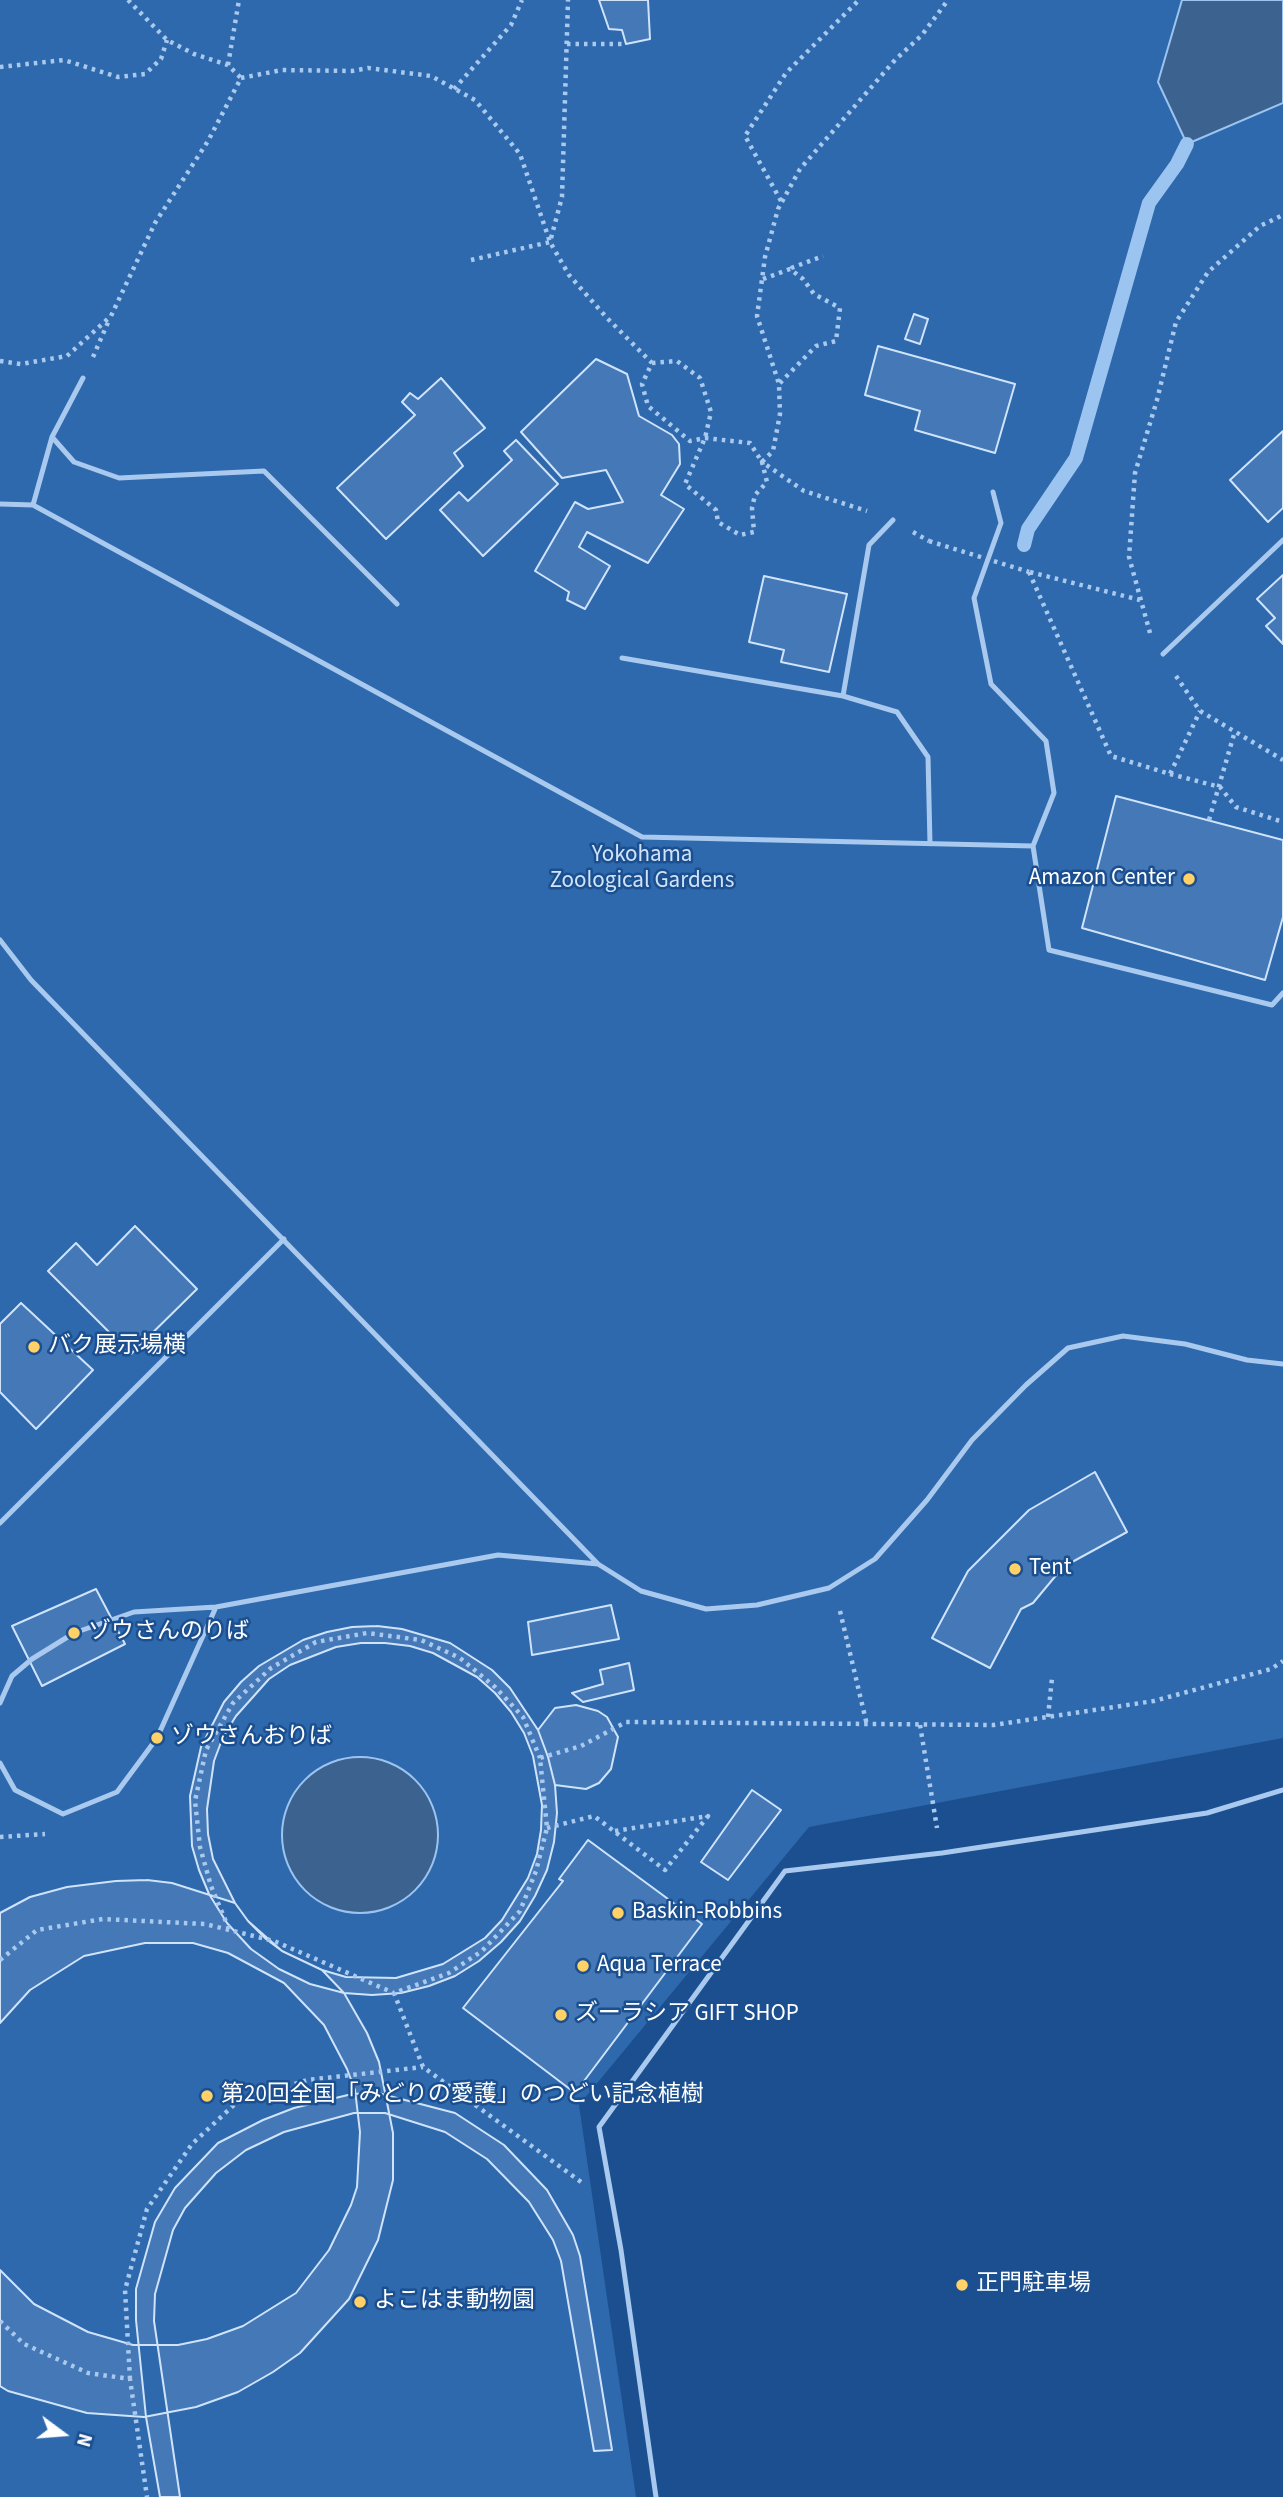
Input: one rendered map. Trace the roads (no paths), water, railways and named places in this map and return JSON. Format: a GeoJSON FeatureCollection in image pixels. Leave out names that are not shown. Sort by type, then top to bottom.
{"type":"FeatureCollection","features":[{"type":"Feature","properties":{"kind":"lane"},"geometry":{"type":"LineString","coordinates":[[33,505],[52,437],[83,379]]}},
{"type":"Feature","properties":{"kind":"lane"},"geometry":{"type":"LineString","coordinates":[[52,437],[75,462],[119,478],[264,471],[397,604]]}},
{"type":"Feature","properties":{"kind":"lane"},"geometry":{"type":"LineString","coordinates":[[993,492],[1001,523],[974,598],[991,684],[1046,741],[1054,793],[1033,846],[1049,950],[1272,1005],[1283,993]]}},
{"type":"Feature","properties":{"kind":"lane"},"geometry":{"type":"LineString","coordinates":[[0,504],[33,505],[642,837],[1033,846]]}},
{"type":"Feature","properties":{"kind":"lane"},"geometry":{"type":"LineString","coordinates":[[843,696],[869,545],[893,520]]}},
{"type":"Feature","properties":{"kind":"lane"},"geometry":{"type":"LineString","coordinates":[[1163,654],[1283,540]]}},
{"type":"Feature","properties":{"kind":"lane"},"geometry":{"type":"LineString","coordinates":[[622,658],[843,696],[897,712],[928,757],[930,844]]}},
{"type":"Feature","properties":{"kind":"lane"},"geometry":{"type":"LineString","coordinates":[[0,940],[31,980],[598,1564],[641,1591],[706,1609],[757,1605],[830,1588],[875,1559],[927,1500],[972,1440],[1026,1385],[1068,1348],[1124,1336],[1185,1344],[1247,1360],[1283,1364]]}},
{"type":"Feature","properties":{"kind":"lane"},"geometry":{"type":"LineString","coordinates":[[0,1523],[284,1239]]}},
{"type":"Feature","properties":{"kind":"lane"},"geometry":{"type":"LineString","coordinates":[[0,1703],[12,1676],[32,1658],[74,1633],[134,1612],[216,1606],[498,1555],[598,1564]]}},
{"type":"Feature","properties":{"kind":"lane"},"geometry":{"type":"LineString","coordinates":[[0,1763],[15,1790],[63,1814],[117,1792],[157,1738],[216,1606]]}},
{"type":"Feature","properties":{"kind":"lane"},"geometry":{"type":"LineString","coordinates":[[656,2497],[621,2250],[599,2127],[785,1871],[942,1853],[1207,1813],[1283,1790]]}},
{"type":"Feature","properties":{"kind":"waterway"},"geometry":{"type":"LineString","coordinates":[[1024,545],[1028,529],[1076,458],[1149,203],[1177,164],[1187,144]]}},
{"type":"Feature","properties":{"kind":"place","name":"Amazon Center"},"geometry":{"type":"Point","coordinates":[1189,879]}},
{"type":"Feature","properties":{"kind":"place","name":"バク展示場横"},"geometry":{"type":"Point","coordinates":[34,1347]}},
{"type":"Feature","properties":{"kind":"place","name":"Tent"},"geometry":{"type":"Point","coordinates":[1015,1569]}},
{"type":"Feature","properties":{"kind":"place","name":"ゾウさんのりば"},"geometry":{"type":"Point","coordinates":[74,1633]}},
{"type":"Feature","properties":{"kind":"place","name":"ゾウさんおりば"},"geometry":{"type":"Point","coordinates":[157,1738]}},
{"type":"Feature","properties":{"kind":"place","name":"Baskin-Robbins"},"geometry":{"type":"Point","coordinates":[618,1913]}},
{"type":"Feature","properties":{"kind":"place","name":"Aqua Terrace"},"geometry":{"type":"Point","coordinates":[583,1966]}},
{"type":"Feature","properties":{"kind":"place","name":"ズーラシア GIFT SHOP"},"geometry":{"type":"Point","coordinates":[561,2015]}},
{"type":"Feature","properties":{"kind":"place","name":"第20回全国「みどりの愛護」のつどい記念植樹"},"geometry":{"type":"Point","coordinates":[207,2096]}},
{"type":"Feature","properties":{"kind":"place","name":"正門駐車場"},"geometry":{"type":"Point","coordinates":[962,2285]}},
{"type":"Feature","properties":{"kind":"place","name":"よこはま動物園"},"geometry":{"type":"Point","coordinates":[360,2302]}},
{"type":"Feature","properties":{"kind":"park label","name":"Yokohama Zoological Gardens"},"geometry":{"type":"Point","coordinates":[642,869]}}]}
